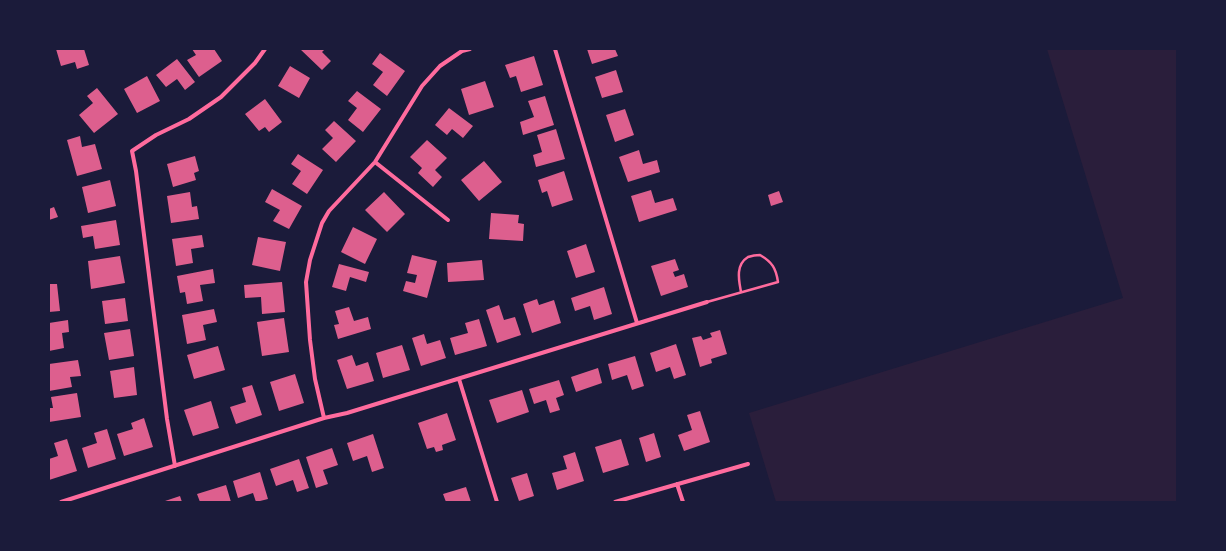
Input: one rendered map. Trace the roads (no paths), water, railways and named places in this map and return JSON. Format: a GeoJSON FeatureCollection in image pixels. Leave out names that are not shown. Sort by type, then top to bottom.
{"type":"FeatureCollection","features":[{"type":"Feature","properties":{"kind":"street"},"geometry":{"type":"LineString","coordinates":[[175,466],[167,419],[136,171],[132,151],[156,135],[189,119],[221,97],[256,63],[265,49]]}},
{"type":"Feature","properties":{"kind":"street"},"geometry":{"type":"LineString","coordinates":[[324,418],[315,379],[310,340],[306,282],[310,260],[322,223],[329,211],[374,162],[422,86],[440,66],[462,51],[470,49]]}},
{"type":"Feature","properties":{"kind":"street"},"geometry":{"type":"LineString","coordinates":[[555,49],[592,168],[637,323]]}},
{"type":"Feature","properties":{"kind":"street"},"geometry":{"type":"LineString","coordinates":[[374,162],[448,220]]}},
{"type":"Feature","properties":{"kind":"street"},"geometry":{"type":"LineString","coordinates":[[61,502],[324,418],[347,413],[460,379],[707,302]]}},
{"type":"Feature","properties":{"kind":"street"},"geometry":{"type":"LineString","coordinates":[[460,379],[497,502]]}},
{"type":"Feature","properties":{"kind":"street"},"geometry":{"type":"LineString","coordinates":[[615,502],[748,464]]}},
{"type":"Feature","properties":{"kind":"street"},"geometry":{"type":"LineString","coordinates":[[677,484],[683,502]]}},
{"type":"Feature","properties":{"kind":"lane"},"geometry":{"type":"LineString","coordinates":[[707,302],[778,282],[777,274],[770,261],[760,255],[748,257],[741,264],[738,275],[741,292]]}}]}
